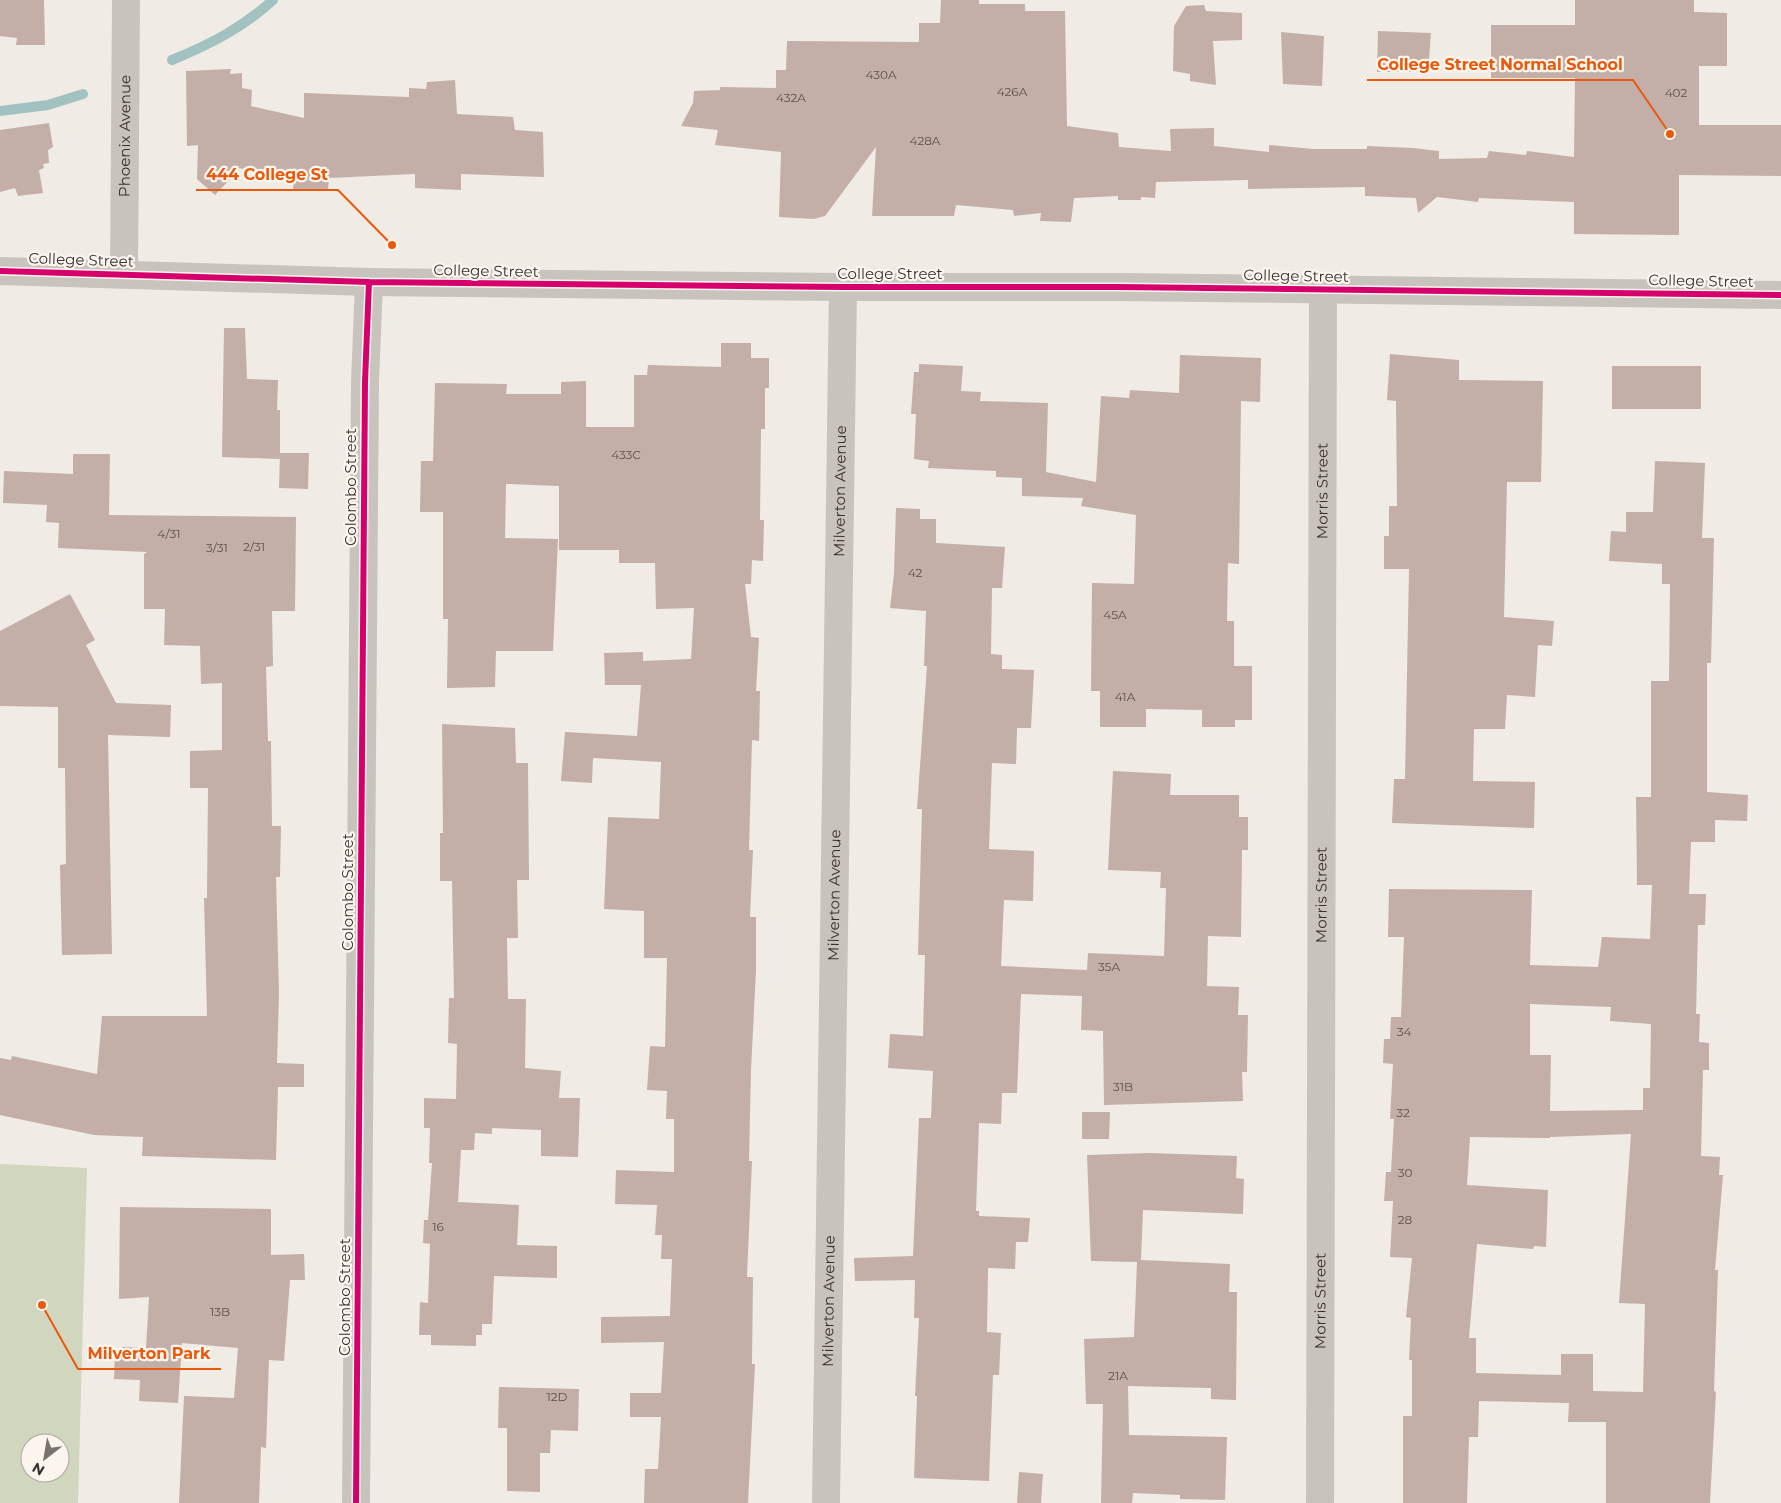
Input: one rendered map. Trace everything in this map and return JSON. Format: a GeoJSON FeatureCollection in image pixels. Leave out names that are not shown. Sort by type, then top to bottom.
{"type":"FeatureCollection","features":[{"type":"Feature","properties":{"kind":"street","name":"Phoenix Avenue"},"geometry":{"type":"LineString","coordinates":[[124,274],[126,0]]}},
{"type":"Feature","properties":{"kind":"street","name":"College Street"},"geometry":{"type":"LineString","coordinates":[[0,271],[369,282],[843,287],[1323,289],[1781,295]]}},
{"type":"Feature","properties":{"kind":"street","name":"Colombo Street"},"geometry":{"type":"LineString","coordinates":[[356,1503],[365,382],[369,282]]}},
{"type":"Feature","properties":{"kind":"street","name":"Milverton Avenue"},"geometry":{"type":"LineString","coordinates":[[826,1503],[843,287]]}},
{"type":"Feature","properties":{"kind":"street","name":"Morris Street"},"geometry":{"type":"LineString","coordinates":[[1320,1503],[1323,289]]}},
{"type":"Feature","properties":{"kind":"green space"},"geometry":{"type":"Polygon","coordinates":[[[0,1164],[87,1168],[78,1503],[0,1503],[0,1164]]]}},
{"type":"Feature","properties":{"kind":"building"},"geometry":{"type":"Polygon","coordinates":[[[0,0],[44,0],[45,45],[16,45],[17,38],[0,36],[0,0]]]}},
{"type":"Feature","properties":{"kind":"building"},"geometry":{"type":"Polygon","coordinates":[[[941,0],[979,0],[979,4],[1025,4],[1025,11],[1065,11],[1067,126],[1118,133],[1119,147],[1171,151],[1170,129],[1214,128],[1214,146],[1269,152],[1269,145],[1313,149],[1367,149],[1367,146],[1413,148],[1439,151],[1439,159],[1487,158],[1489,151],[1526,155],[1527,151],[1574,157],[1575,78],[1491,78],[1491,25],[1575,25],[1575,0],[1694,0],[1694,12],[1727,13],[1727,66],[1699,66],[1699,125],[1781,125],[1781,176],[1679,175],[1679,235],[1574,234],[1574,202],[1479,198],[1478,202],[1437,197],[1418,213],[1416,198],[1365,196],[1365,187],[1248,189],[1248,180],[1156,182],[1155,198],[1141,197],[1141,200],[1118,200],[1118,196],[1074,198],[1071,222],[1040,221],[1041,213],[1014,216],[1013,210],[956,205],[954,216],[872,216],[876,147],[825,216],[814,219],[779,217],[781,152],[715,145],[718,130],[681,126],[693,103],[694,91],[720,90],[720,87],[776,88],[776,70],[786,70],[787,41],[919,42],[919,23],[940,23],[941,0]]]}},
{"type":"Feature","properties":{"kind":"building"},"geometry":{"type":"Polygon","coordinates":[[[1204,5],[1206,11],[1242,13],[1242,40],[1213,41],[1216,85],[1190,81],[1190,74],[1173,71],[1174,26],[1186,6],[1204,5]]]}},
{"type":"Feature","properties":{"kind":"building"},"geometry":{"type":"Polygon","coordinates":[[[1378,31],[1431,33],[1428,72],[1377,72],[1378,31]]]}},
{"type":"Feature","properties":{"kind":"building"},"geometry":{"type":"Polygon","coordinates":[[[1281,32],[1324,36],[1322,86],[1283,84],[1281,32]]]}},
{"type":"Feature","properties":{"kind":"building"},"geometry":{"type":"Polygon","coordinates":[[[231,69],[230,74],[242,73],[242,88],[252,90],[251,106],[304,118],[304,93],[409,97],[409,88],[426,89],[427,82],[455,80],[457,114],[513,117],[515,130],[543,132],[544,177],[461,174],[461,190],[415,188],[415,174],[329,178],[328,190],[293,191],[294,171],[232,168],[232,177],[215,195],[197,179],[198,145],[187,146],[186,71],[231,69]]]}},
{"type":"Feature","properties":{"kind":"building"},"geometry":{"type":"Polygon","coordinates":[[[49,123],[53,147],[48,150],[49,163],[43,164],[44,168],[39,170],[43,193],[18,196],[15,188],[0,192],[0,130],[49,123]]]}},
{"type":"Feature","properties":{"kind":"building"},"geometry":{"type":"Polygon","coordinates":[[[224,328],[245,328],[247,379],[278,380],[277,410],[280,410],[280,459],[222,457],[224,328]]]}},
{"type":"Feature","properties":{"kind":"building"},"geometry":{"type":"Polygon","coordinates":[[[721,343],[751,343],[751,358],[769,358],[769,388],[765,388],[765,429],[761,429],[760,520],[764,520],[763,561],[752,560],[751,584],[745,584],[751,637],[759,638],[756,691],[760,691],[759,741],[752,740],[749,850],[753,850],[750,917],[756,917],[756,970],[751,1070],[749,1161],[752,1161],[747,1277],[753,1277],[752,1364],[755,1364],[748,1503],[644,1503],[645,1469],[658,1469],[661,1417],[630,1417],[630,1393],[661,1393],[664,1342],[601,1343],[601,1317],[670,1316],[672,1259],[661,1259],[662,1235],[655,1235],[657,1205],[615,1204],[616,1170],[674,1172],[674,1119],[666,1119],[667,1091],[647,1090],[650,1046],[665,1047],[667,958],[644,958],[644,911],[604,909],[608,817],[659,819],[661,762],[593,758],[592,783],[561,781],[565,732],[637,736],[641,685],[605,685],[604,653],[643,652],[643,661],[691,659],[694,608],[656,609],[655,563],[619,563],[619,550],[559,550],[559,486],[506,484],[505,538],[558,539],[553,651],[496,651],[495,687],[447,688],[448,619],[443,619],[443,512],[420,512],[421,461],[433,461],[435,383],[507,384],[506,394],[561,394],[561,382],[586,381],[586,427],[634,427],[634,375],[647,375],[648,365],[721,367],[721,343]]]}},
{"type":"Feature","properties":{"kind":"building"},"geometry":{"type":"Polygon","coordinates":[[[1390,354],[1459,360],[1459,380],[1543,381],[1541,482],[1507,482],[1504,617],[1554,621],[1552,646],[1538,645],[1535,697],[1507,695],[1505,729],[1474,729],[1473,781],[1535,782],[1534,828],[1392,823],[1394,779],[1405,779],[1409,569],[1384,569],[1384,536],[1389,536],[1389,506],[1397,506],[1396,401],[1387,400],[1390,354]]]}},
{"type":"Feature","properties":{"kind":"building"},"geometry":{"type":"Polygon","coordinates":[[[1180,355],[1261,358],[1260,402],[1241,401],[1239,564],[1228,563],[1227,621],[1234,621],[1234,666],[1252,666],[1252,720],[1235,720],[1235,727],[1202,727],[1202,710],[1146,709],[1146,727],[1100,727],[1100,691],[1091,691],[1092,583],[1134,584],[1136,515],[1081,506],[1083,498],[1022,496],[1022,478],[996,477],[996,471],[928,468],[929,461],[914,459],[916,414],[911,414],[914,372],[919,372],[919,364],[963,366],[961,391],[981,392],[980,401],[1048,403],[1046,472],[1096,482],[1101,396],[1129,398],[1130,390],[1179,393],[1180,355]]]}},
{"type":"Feature","properties":{"kind":"building"},"geometry":{"type":"Polygon","coordinates":[[[1612,366],[1701,366],[1701,409],[1612,409],[1612,366]]]}},
{"type":"Feature","properties":{"kind":"building"},"geometry":{"type":"Polygon","coordinates":[[[280,453],[309,453],[308,489],[279,488],[280,453]]]}},
{"type":"Feature","properties":{"kind":"building"},"geometry":{"type":"Polygon","coordinates":[[[73,454],[110,454],[109,515],[296,517],[295,611],[272,611],[273,666],[266,667],[268,741],[271,741],[272,826],[281,826],[280,877],[276,877],[279,994],[277,1063],[304,1064],[304,1087],[278,1087],[276,1160],[142,1156],[143,1137],[94,1135],[0,1115],[0,1058],[11,1060],[12,1056],[97,1074],[102,1016],[207,1016],[204,898],[207,898],[208,788],[190,788],[190,751],[222,750],[222,683],[201,684],[200,646],[164,645],[165,609],[144,609],[144,554],[147,552],[58,548],[59,523],[46,522],[47,505],[3,503],[4,471],[73,474],[73,454]]]}},
{"type":"Feature","properties":{"kind":"building"},"geometry":{"type":"Polygon","coordinates":[[[1655,461],[1705,463],[1702,538],[1714,538],[1711,663],[1707,663],[1707,792],[1748,795],[1747,821],[1715,820],[1715,842],[1691,842],[1689,894],[1706,894],[1705,925],[1698,925],[1696,1014],[1700,1014],[1699,1042],[1709,1043],[1709,1070],[1703,1070],[1701,1156],[1720,1157],[1719,1175],[1723,1175],[1715,1270],[1718,1270],[1714,1391],[1716,1392],[1710,1503],[1606,1503],[1606,1422],[1568,1422],[1569,1403],[1479,1401],[1478,1437],[1469,1437],[1467,1503],[1403,1503],[1403,1416],[1412,1416],[1412,1360],[1409,1360],[1411,1318],[1406,1317],[1412,1258],[1390,1257],[1393,1201],[1384,1201],[1386,1172],[1391,1172],[1394,1119],[1390,1119],[1393,1064],[1383,1063],[1384,1039],[1390,1039],[1391,1017],[1401,1017],[1404,937],[1388,937],[1389,889],[1532,890],[1530,965],[1598,967],[1602,937],[1650,939],[1652,885],[1637,885],[1636,797],[1651,797],[1651,681],[1669,681],[1670,584],[1662,584],[1662,564],[1609,561],[1611,531],[1626,532],[1626,512],[1653,512],[1655,461]],[[1530,1004],[1530,1055],[1551,1055],[1550,1111],[1643,1110],[1643,1088],[1650,1088],[1651,1024],[1610,1021],[1611,1007],[1530,1004]],[[1631,1134],[1550,1138],[1470,1137],[1467,1185],[1548,1190],[1546,1247],[1534,1246],[1533,1249],[1477,1244],[1469,1338],[1476,1338],[1476,1373],[1561,1375],[1561,1354],[1593,1354],[1593,1391],[1643,1392],[1645,1304],[1619,1303],[1631,1134]]]}},
{"type":"Feature","properties":{"kind":"building"},"geometry":{"type":"Polygon","coordinates":[[[896,508],[920,509],[920,519],[936,519],[936,543],[1005,547],[1002,588],[992,588],[991,654],[1002,655],[1002,669],[1034,670],[1031,728],[1017,728],[1016,764],[992,763],[989,849],[1034,851],[1033,901],[1004,900],[1001,966],[1087,970],[1088,953],[1164,956],[1166,888],[1160,888],[1161,872],[1108,870],[1113,771],[1171,774],[1170,795],[1239,795],[1239,817],[1248,817],[1248,850],[1242,850],[1241,937],[1208,936],[1207,986],[1239,987],[1238,1015],[1248,1015],[1247,1072],[1242,1072],[1243,1101],[1104,1105],[1103,1031],[1081,1030],[1082,996],[1021,994],[1017,1093],[1002,1093],[1001,1124],[979,1123],[976,1211],[979,1211],[979,1216],[1030,1218],[1028,1242],[1016,1242],[1015,1269],[988,1268],[987,1332],[1001,1333],[999,1375],[993,1375],[989,1481],[914,1478],[917,1396],[915,1396],[919,1318],[914,1318],[915,1280],[855,1281],[854,1258],[913,1256],[919,1118],[931,1118],[933,1071],[888,1068],[890,1034],[923,1036],[925,955],[918,955],[922,809],[917,809],[927,666],[924,666],[926,611],[890,608],[894,574],[896,508]]]}},
{"type":"Feature","properties":{"kind":"building"},"geometry":{"type":"Polygon","coordinates":[[[70,594],[95,640],[86,645],[116,703],[171,705],[170,737],[108,735],[112,954],[62,955],[60,865],[66,864],[65,768],[58,768],[58,707],[0,706],[0,631],[70,594]]]}},
{"type":"Feature","properties":{"kind":"building"},"geometry":{"type":"Polygon","coordinates":[[[442,724],[515,728],[516,763],[528,763],[529,880],[517,880],[518,938],[507,938],[508,999],[526,999],[525,1068],[561,1071],[559,1098],[580,1098],[578,1157],[541,1156],[541,1130],[492,1128],[492,1134],[475,1133],[474,1150],[461,1150],[458,1202],[519,1205],[517,1245],[557,1246],[557,1278],[494,1276],[492,1324],[482,1324],[482,1335],[476,1335],[476,1346],[431,1345],[431,1335],[419,1335],[420,1302],[428,1303],[430,1244],[423,1243],[424,1220],[428,1220],[432,1163],[429,1163],[430,1128],[424,1128],[424,1098],[456,1099],[457,1044],[448,1043],[449,998],[454,998],[452,881],[440,881],[440,833],[443,833],[442,724]]]}},
{"type":"Feature","properties":{"kind":"building"},"geometry":{"type":"Polygon","coordinates":[[[1082,1112],[1110,1112],[1109,1139],[1082,1139],[1082,1112]]]}},
{"type":"Feature","properties":{"kind":"building"},"geometry":{"type":"Polygon","coordinates":[[[1150,1153],[1237,1156],[1236,1178],[1244,1179],[1243,1214],[1143,1210],[1141,1260],[1230,1264],[1229,1292],[1237,1292],[1236,1400],[1211,1399],[1211,1388],[1128,1386],[1129,1435],[1227,1437],[1225,1500],[1180,1499],[1180,1495],[1133,1493],[1132,1503],[1101,1503],[1103,1404],[1086,1404],[1084,1339],[1134,1337],[1137,1262],[1091,1261],[1087,1155],[1150,1153]]]}},
{"type":"Feature","properties":{"kind":"building"},"geometry":{"type":"Polygon","coordinates":[[[120,1207],[271,1209],[271,1255],[304,1254],[305,1280],[290,1280],[284,1361],[269,1360],[266,1448],[261,1447],[259,1503],[179,1503],[184,1396],[234,1398],[238,1348],[182,1343],[178,1403],[139,1401],[140,1380],[114,1379],[115,1353],[121,1353],[122,1347],[146,1348],[149,1297],[119,1299],[120,1207]]]}},
{"type":"Feature","properties":{"kind":"building"},"geometry":{"type":"Polygon","coordinates":[[[499,1387],[579,1389],[578,1431],[551,1430],[550,1453],[540,1453],[540,1492],[507,1491],[507,1428],[498,1428],[499,1387]]]}},
{"type":"Feature","properties":{"kind":"building"},"geometry":{"type":"Polygon","coordinates":[[[1019,1472],[1043,1474],[1041,1503],[1017,1503],[1019,1472]]]}},
{"type":"Feature","properties":{"kind":"waterway"},"geometry":{"type":"LineString","coordinates":[[172,60],[226,34],[250,19],[273,0]]}},
{"type":"Feature","properties":{"kind":"waterway"},"geometry":{"type":"LineString","coordinates":[[0,111],[48,105],[83,94]]}},
{"type":"Feature","properties":{"kind":"cycle path"},"geometry":{"type":"LineString","coordinates":[[0,271],[369,282],[843,287],[1118,287],[1781,295]]}},
{"type":"Feature","properties":{"kind":"cycle path"},"geometry":{"type":"LineString","coordinates":[[356,1503],[365,382],[369,282]]}},
{"type":"Feature","properties":{"kind":"place","name":"College Street Normal School"},"geometry":{"type":"Point","coordinates":[1670,134]}},
{"type":"Feature","properties":{"kind":"place","name":"444 College St"},"geometry":{"type":"Point","coordinates":[392,245]}},
{"type":"Feature","properties":{"kind":"place","name":"Milverton Park"},"geometry":{"type":"Point","coordinates":[42,1305]}}]}
